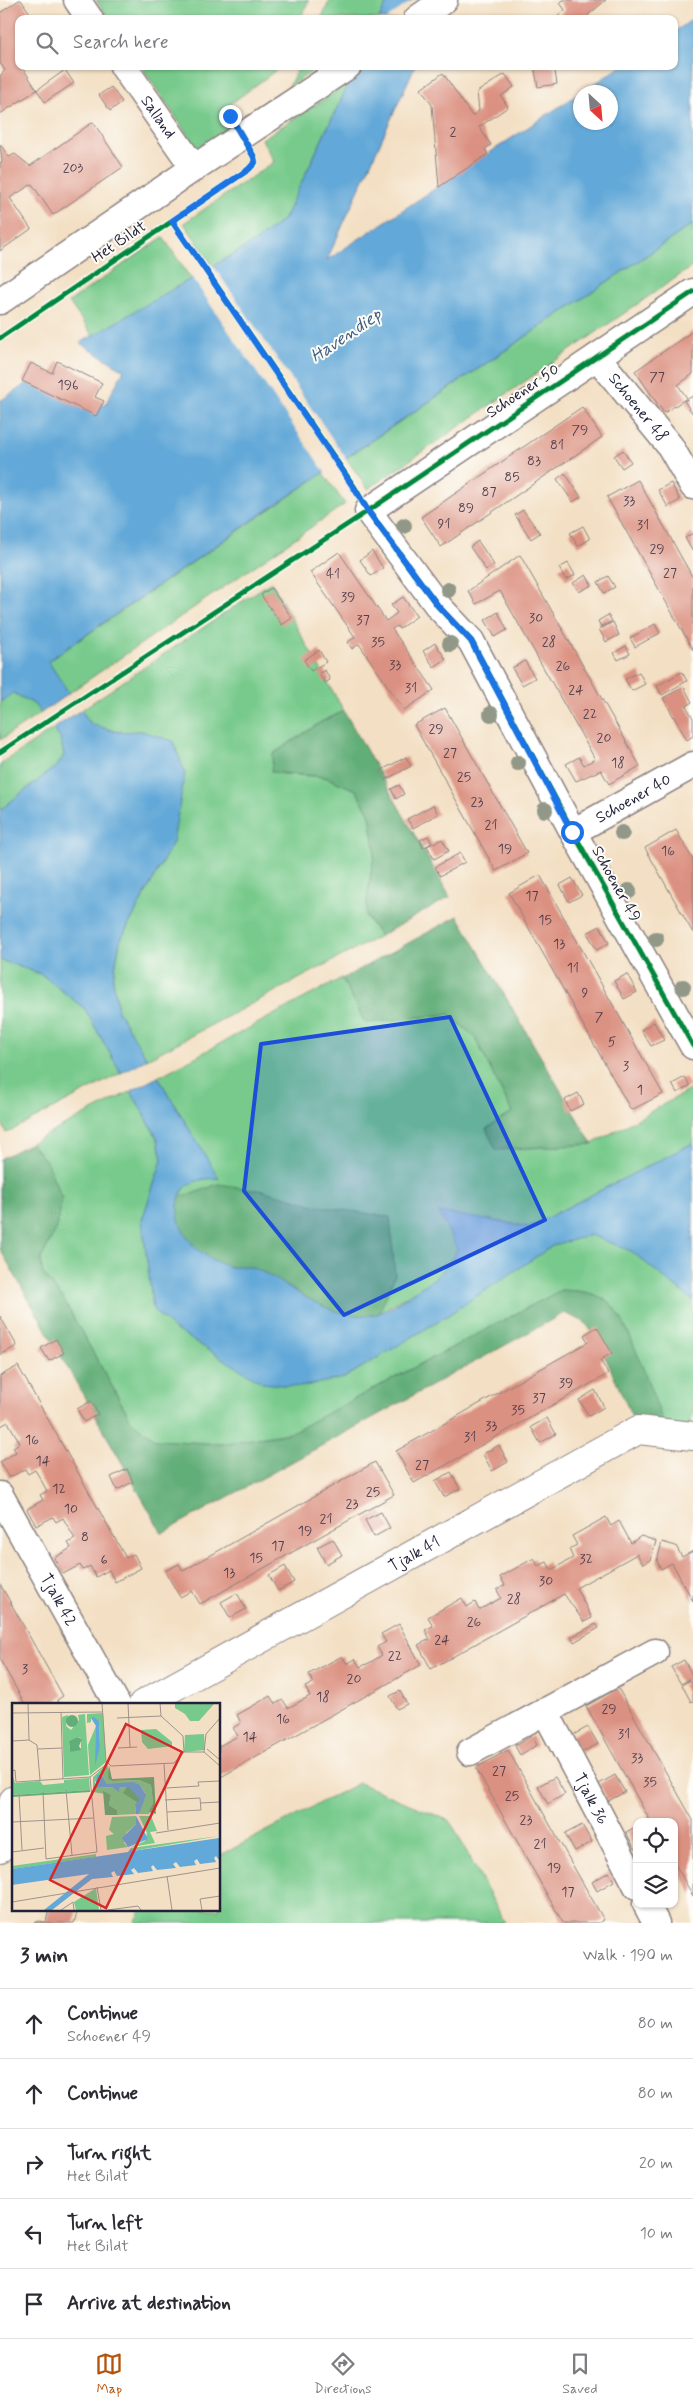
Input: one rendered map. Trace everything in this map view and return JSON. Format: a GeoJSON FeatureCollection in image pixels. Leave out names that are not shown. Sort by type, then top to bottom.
{"type":"FeatureCollection","features":[{"type":"Feature","properties":{"kind":"street"},"geometry":{"type":"LineString","coordinates":[[77,0],[87,15]]}},
{"type":"Feature","properties":{"kind":"street"},"geometry":{"type":"LineString","coordinates":[[423,15],[444,0]]}},
{"type":"Feature","properties":{"kind":"street","name":"Salland"},"geometry":{"type":"LineString","coordinates":[[126,70],[194,168]]}},
{"type":"Feature","properties":{"kind":"street","name":"Het Bildt"},"geometry":{"type":"LineString","coordinates":[[0,301],[194,168],[342,70]]}},
{"type":"Feature","properties":{"kind":"street","name":"Schoener 50"},"geometry":{"type":"LineString","coordinates":[[368,511],[693,292]]}},
{"type":"Feature","properties":{"kind":"street","name":"Schoener 48"},"geometry":{"type":"LineString","coordinates":[[596,357],[670,446],[693,486]]}},
{"type":"Feature","properties":{"kind":"street","name":"Schoener 49"},"geometry":{"type":"LineString","coordinates":[[368,511],[438,606],[471,641],[572,832],[693,1046]]}},
{"type":"Feature","properties":{"kind":"street","name":"Schoener 40"},"geometry":{"type":"LineString","coordinates":[[572,832],[693,765]]}},
{"type":"Feature","properties":{"kind":"street","name":"Tjalk 41"},"geometry":{"type":"LineString","coordinates":[[145,1703],[638,1430],[693,1436]]}},
{"type":"Feature","properties":{"kind":"street","name":"Tjalk 42"},"geometry":{"type":"LineString","coordinates":[[0,1495],[116,1703]]}},
{"type":"Feature","properties":{"kind":"street"},"geometry":{"type":"LineString","coordinates":[[470,1752],[655,1652]]}},
{"type":"Feature","properties":{"kind":"street","name":"Tjalk 36"},"geometry":{"type":"LineString","coordinates":[[545,1711],[633,1878]]}},
{"type":"Feature","properties":{"kind":"street"},"geometry":{"type":"LineString","coordinates":[[0,1848],[12,1807]]}},
{"type":"Feature","properties":{"kind":"street"},"geometry":{"type":"LineString","coordinates":[[648,1908],[656,1923]]}},
{"type":"Feature","properties":{"kind":"highlighted area"},"geometry":{"type":"Polygon","coordinates":[[[450,1017],[545,1220],[344,1315],[244,1191],[261,1044],[450,1017]]]}},
{"type":"Feature","properties":{"kind":"green space"},"geometry":{"type":"Polygon","coordinates":[[[96,0],[309,0],[302,15],[106,15],[96,0]]]}},
{"type":"Feature","properties":{"kind":"green space"},"geometry":{"type":"Polygon","coordinates":[[[330,0],[388,0],[381,15],[323,15],[330,0]]]}},
{"type":"Feature","properties":{"kind":"green space"},"geometry":{"type":"Polygon","coordinates":[[[144,70],[276,70],[222,110],[230,128],[198,150],[144,70]]]}},
{"type":"Feature","properties":{"kind":"green space"},"geometry":{"type":"Polygon","coordinates":[[[297,70],[313,70],[288,88],[297,70]]]}},
{"type":"Feature","properties":{"kind":"green space"},"geometry":{"type":"Polygon","coordinates":[[[349,83],[284,219],[256,241],[213,266],[184,223],[274,162],[262,139],[349,83]]]}},
{"type":"Feature","properties":{"kind":"green space"},"geometry":{"type":"Polygon","coordinates":[[[693,224],[693,266],[368,489],[346,458],[693,224]]]}},
{"type":"Feature","properties":{"kind":"green space"},"geometry":{"type":"Polygon","coordinates":[[[163,237],[191,279],[93,336],[69,302],[163,237]]]}},
{"type":"Feature","properties":{"kind":"green space"},"geometry":{"type":"Polygon","coordinates":[[[323,473],[345,504],[69,693],[47,662],[323,473]]]}},
{"type":"Feature","properties":{"kind":"green space"},"geometry":{"type":"Polygon","coordinates":[[[271,582],[344,711],[321,722],[273,754],[280,774],[325,777],[356,790],[370,815],[375,850],[366,916],[380,936],[147,1059],[118,1011],[113,979],[120,941],[173,842],[142,731],[117,732],[91,724],[81,710],[271,582]]]}},
{"type":"Feature","properties":{"kind":"green space"},"geometry":{"type":"Polygon","coordinates":[[[13,693],[35,704],[41,713],[0,740],[0,702],[13,693]]]}},
{"type":"Feature","properties":{"kind":"green space"},"geometry":{"type":"Polygon","coordinates":[[[344,711],[450,897],[380,936],[366,916],[375,850],[370,815],[356,790],[325,777],[271,772],[273,754],[321,722],[344,711]]]}},
{"type":"Feature","properties":{"kind":"green space"},"geometry":{"type":"Polygon","coordinates":[[[53,729],[60,738],[64,755],[59,764],[0,810],[0,765],[53,729]]]}},
{"type":"Feature","properties":{"kind":"green space"},"geometry":{"type":"Polygon","coordinates":[[[458,916],[592,1144],[496,1150],[486,1129],[512,1112],[475,1038],[449,1014],[365,1023],[342,979],[458,916]]]}},
{"type":"Feature","properties":{"kind":"green space"},"geometry":{"type":"Polygon","coordinates":[[[0,960],[41,974],[85,1009],[121,1073],[7,1133],[0,1120],[0,960]]]}},
{"type":"Feature","properties":{"kind":"green space"},"geometry":{"type":"Polygon","coordinates":[[[342,978],[366,1023],[449,1014],[476,1038],[512,1113],[496,1150],[592,1144],[693,1088],[693,1143],[529,1227],[488,1219],[452,1237],[457,1249],[449,1265],[440,1276],[377,1314],[176,1211],[185,1187],[201,1180],[218,1177],[158,1077],[342,978]]]}},
{"type":"Feature","properties":{"kind":"green space"},"geometry":{"type":"Polygon","coordinates":[[[131,1091],[158,1140],[162,1160],[142,1220],[245,1370],[263,1383],[344,1378],[445,1317],[554,1245],[590,1235],[631,1250],[693,1301],[693,1417],[685,1434],[666,1430],[629,1334],[561,1290],[290,1433],[221,1444],[156,1440],[132,1422],[63,1299],[42,1272],[41,1259],[57,1227],[31,1143],[131,1091]]]}},
{"type":"Feature","properties":{"kind":"green space"},"geometry":{"type":"Polygon","coordinates":[[[31,1143],[46,1161],[62,1198],[57,1227],[41,1259],[42,1272],[63,1299],[132,1422],[156,1440],[221,1444],[290,1433],[561,1290],[587,1292],[599,1296],[611,1304],[618,1312],[633,1343],[666,1430],[638,1430],[595,1334],[583,1321],[564,1313],[162,1533],[0,1249],[0,1159],[31,1143]]]}},
{"type":"Feature","properties":{"kind":"green space"},"geometry":{"type":"Polygon","coordinates":[[[218,1184],[265,1191],[318,1206],[390,1217],[395,1275],[374,1325],[210,1309],[167,1198],[192,1194],[218,1184]]]}},
{"type":"Feature","properties":{"kind":"green space"},"geometry":{"type":"Polygon","coordinates":[[[359,1783],[450,1821],[505,1923],[135,1923],[142,1910],[220,1910],[220,1855],[359,1783]]]}},
{"type":"Feature","properties":{"kind":"water"},"geometry":{"type":"Polygon","coordinates":[[[388,0],[448,0],[441,15],[381,15],[388,0]]]}},
{"type":"Feature","properties":{"kind":"water","name":"Havendiep"},"geometry":{"type":"Polygon","coordinates":[[[693,19],[693,224],[265,512],[48,661],[69,693],[41,713],[34,704],[13,693],[0,702],[0,401],[43,373],[105,405],[124,370],[80,343],[256,241],[284,219],[355,70],[413,70],[327,260],[573,98],[573,130],[618,130],[618,85],[593,85],[616,70],[678,70],[678,29],[693,19]]]}},
{"type":"Feature","properties":{"kind":"water"},"geometry":{"type":"Polygon","coordinates":[[[81,710],[91,724],[117,732],[142,731],[173,741],[185,773],[173,842],[120,941],[113,979],[118,1011],[147,1059],[121,1073],[85,1009],[41,974],[0,960],[0,810],[59,764],[64,755],[60,738],[53,729],[81,710]]]}},
{"type":"Feature","properties":{"kind":"water"},"geometry":{"type":"Polygon","coordinates":[[[158,1077],[219,1178],[200,1180],[189,1184],[181,1193],[178,1211],[184,1232],[191,1242],[209,1258],[220,1263],[232,1267],[250,1267],[317,1303],[345,1314],[376,1314],[395,1305],[433,1279],[453,1257],[457,1249],[439,1212],[529,1227],[693,1143],[693,1301],[631,1251],[590,1235],[554,1245],[445,1317],[344,1378],[300,1387],[263,1383],[174,1329],[153,1310],[142,1220],[162,1160],[158,1139],[131,1091],[158,1077]]]}},
{"type":"Feature","properties":{"kind":"pier"},"geometry":{"type":"Polygon","coordinates":[[[413,0],[451,0],[444,15],[392,15],[413,0]]]}},
{"type":"Feature","properties":{"kind":"pier"},"geometry":{"type":"Polygon","coordinates":[[[212,264],[347,460],[326,474],[191,276],[212,264]]]}},
{"type":"Feature","properties":{"kind":"building"},"geometry":{"type":"Polygon","coordinates":[[[21,0],[31,15],[15,15],[15,70],[24,70],[37,90],[0,114],[0,76],[5,70],[0,63],[0,13],[21,0]]]}},
{"type":"Feature","properties":{"kind":"building"},"geometry":{"type":"Polygon","coordinates":[[[563,0],[606,0],[588,15],[559,15],[565,10],[560,3],[563,0]]]}},
{"type":"Feature","properties":{"kind":"building"},"geometry":{"type":"Polygon","coordinates":[[[65,70],[74,83],[45,102],[37,90],[65,70]]]}},
{"type":"Feature","properties":{"kind":"building"},"geometry":{"type":"Polygon","coordinates":[[[535,70],[555,70],[557,84],[538,87],[535,70]]]}},
{"type":"Feature","properties":{"kind":"building"},"geometry":{"type":"Polygon","coordinates":[[[443,73],[472,116],[479,111],[477,92],[505,74],[514,87],[501,96],[508,107],[479,127],[491,145],[485,149],[488,154],[439,187],[432,105],[421,89],[443,73]]]}},
{"type":"Feature","properties":{"kind":"building"},"geometry":{"type":"Polygon","coordinates":[[[111,87],[122,102],[110,111],[99,95],[111,87]]]}},
{"type":"Feature","properties":{"kind":"building"},"geometry":{"type":"Polygon","coordinates":[[[93,122],[123,167],[53,215],[32,184],[10,198],[31,229],[0,251],[0,163],[2,162],[0,144],[9,157],[15,154],[30,166],[93,122]]]}},
{"type":"Feature","properties":{"kind":"building"},"geometry":{"type":"Polygon","coordinates":[[[693,331],[693,374],[678,385],[687,398],[664,413],[635,371],[693,331]]]}},
{"type":"Feature","properties":{"kind":"building"},"geometry":{"type":"Polygon","coordinates":[[[57,361],[102,383],[95,397],[104,401],[96,416],[22,381],[31,363],[52,373],[57,361]]]}},
{"type":"Feature","properties":{"kind":"building"},"geometry":{"type":"Polygon","coordinates":[[[693,396],[693,414],[684,401],[693,396]]]}},
{"type":"Feature","properties":{"kind":"building"},"geometry":{"type":"Polygon","coordinates":[[[582,407],[602,437],[441,547],[421,517],[582,407]]]}},
{"type":"Feature","properties":{"kind":"building"},"geometry":{"type":"Polygon","coordinates":[[[623,450],[631,462],[622,468],[614,456],[623,450]]]}},
{"type":"Feature","properties":{"kind":"building"},"geometry":{"type":"Polygon","coordinates":[[[565,473],[581,497],[573,502],[557,479],[565,473]]]}},
{"type":"Feature","properties":{"kind":"building"},"geometry":{"type":"Polygon","coordinates":[[[638,480],[693,578],[693,650],[607,497],[638,480]]]}},
{"type":"Feature","properties":{"kind":"building"},"geometry":{"type":"Polygon","coordinates":[[[671,483],[680,500],[668,507],[658,490],[671,483]]]}},
{"type":"Feature","properties":{"kind":"building"},"geometry":{"type":"Polygon","coordinates":[[[523,510],[540,533],[531,539],[515,515],[523,510]]]}},
{"type":"Feature","properties":{"kind":"building"},"geometry":{"type":"Polygon","coordinates":[[[583,526],[590,539],[578,546],[570,533],[583,526]]]}},
{"type":"Feature","properties":{"kind":"building"},"geometry":{"type":"Polygon","coordinates":[[[693,533],[693,552],[685,538],[693,533]]]}},
{"type":"Feature","properties":{"kind":"building"},"geometry":{"type":"Polygon","coordinates":[[[478,541],[494,565],[486,570],[470,547],[478,541]]]}},
{"type":"Feature","properties":{"kind":"building"},"geometry":{"type":"Polygon","coordinates":[[[372,551],[383,568],[371,576],[360,560],[372,551]]]}},
{"type":"Feature","properties":{"kind":"building"},"geometry":{"type":"Polygon","coordinates":[[[339,552],[386,621],[397,613],[391,605],[403,597],[417,616],[399,629],[397,626],[392,629],[434,690],[404,710],[359,644],[352,649],[348,642],[355,637],[310,572],[339,552]]]}},
{"type":"Feature","properties":{"kind":"building"},"geometry":{"type":"Polygon","coordinates":[[[520,555],[640,766],[609,784],[601,770],[576,781],[566,764],[579,757],[584,765],[595,759],[500,591],[476,604],[468,591],[520,555]]]}},
{"type":"Feature","properties":{"kind":"building"},"geometry":{"type":"Polygon","coordinates":[[[568,563],[575,575],[566,580],[559,568],[568,563]]]}},
{"type":"Feature","properties":{"kind":"building"},"geometry":{"type":"Polygon","coordinates":[[[586,575],[592,585],[579,592],[573,583],[586,575]]]}},
{"type":"Feature","properties":{"kind":"building"},"geometry":{"type":"Polygon","coordinates":[[[608,576],[615,587],[604,593],[598,582],[608,576]]]}},
{"type":"Feature","properties":{"kind":"building"},"geometry":{"type":"Polygon","coordinates":[[[271,588],[292,618],[282,625],[261,595],[271,588]]]}},
{"type":"Feature","properties":{"kind":"building"},"geometry":{"type":"Polygon","coordinates":[[[498,612],[507,630],[495,637],[485,620],[498,612]]]}},
{"type":"Feature","properties":{"kind":"building"},"geometry":{"type":"Polygon","coordinates":[[[608,615],[612,621],[601,627],[598,621],[608,615]]]}},
{"type":"Feature","properties":{"kind":"building"},"geometry":{"type":"Polygon","coordinates":[[[613,622],[619,635],[606,642],[599,629],[613,622]]]}},
{"type":"Feature","properties":{"kind":"building"},"geometry":{"type":"Polygon","coordinates":[[[655,624],[660,633],[635,647],[630,638],[655,624]]]}},
{"type":"Feature","properties":{"kind":"building"},"geometry":{"type":"Polygon","coordinates":[[[435,643],[446,659],[434,667],[423,651],[435,643]]]}},
{"type":"Feature","properties":{"kind":"building"},"geometry":{"type":"Polygon","coordinates":[[[626,646],[630,654],[618,660],[614,653],[626,646]]]}},
{"type":"Feature","properties":{"kind":"building"},"geometry":{"type":"Polygon","coordinates":[[[319,650],[326,662],[311,671],[304,660],[319,650]]]}},
{"type":"Feature","properties":{"kind":"building"},"geometry":{"type":"Polygon","coordinates":[[[525,661],[535,678],[522,685],[512,668],[525,661]]]}},
{"type":"Feature","properties":{"kind":"building"},"geometry":{"type":"Polygon","coordinates":[[[325,670],[330,680],[325,683],[319,673],[325,670]]]}},
{"type":"Feature","properties":{"kind":"building"},"geometry":{"type":"Polygon","coordinates":[[[639,672],[645,684],[632,691],[625,679],[639,672]]]}},
{"type":"Feature","properties":{"kind":"building"},"geometry":{"type":"Polygon","coordinates":[[[682,672],[687,681],[662,695],[657,686],[682,672]]]}},
{"type":"Feature","properties":{"kind":"building"},"geometry":{"type":"Polygon","coordinates":[[[684,687],[692,702],[686,706],[693,718],[693,736],[687,740],[663,698],[684,687]]]}},
{"type":"Feature","properties":{"kind":"building"},"geometry":{"type":"Polygon","coordinates":[[[445,708],[527,853],[496,871],[414,725],[445,708]]]}},
{"type":"Feature","properties":{"kind":"building"},"geometry":{"type":"Polygon","coordinates":[[[406,757],[411,766],[385,780],[380,771],[406,757]]]}},
{"type":"Feature","properties":{"kind":"building"},"geometry":{"type":"Polygon","coordinates":[[[399,785],[404,794],[396,799],[391,789],[399,785]]]}},
{"type":"Feature","properties":{"kind":"building"},"geometry":{"type":"Polygon","coordinates":[[[433,805],[438,814],[413,828],[407,819],[433,805]]]}},
{"type":"Feature","properties":{"kind":"building"},"geometry":{"type":"Polygon","coordinates":[[[676,830],[693,860],[693,933],[645,848],[676,830]]]}},
{"type":"Feature","properties":{"kind":"building"},"geometry":{"type":"Polygon","coordinates":[[[428,836],[432,843],[423,848],[420,840],[428,836]]]}},
{"type":"Feature","properties":{"kind":"building"},"geometry":{"type":"Polygon","coordinates":[[[442,839],[449,851],[434,859],[427,846],[442,839]]]}},
{"type":"Feature","properties":{"kind":"building"},"geometry":{"type":"Polygon","coordinates":[[[460,853],[465,862],[440,876],[435,867],[460,853]]]}},
{"type":"Feature","properties":{"kind":"building"},"geometry":{"type":"Polygon","coordinates":[[[540,875],[663,1094],[631,1110],[509,893],[540,875]]]}},
{"type":"Feature","properties":{"kind":"building"},"geometry":{"type":"Polygon","coordinates":[[[572,878],[582,895],[569,902],[560,885],[572,878]]]}},
{"type":"Feature","properties":{"kind":"building"},"geometry":{"type":"Polygon","coordinates":[[[600,926],[609,943],[597,950],[587,933],[600,926]]]}},
{"type":"Feature","properties":{"kind":"building"},"geometry":{"type":"Polygon","coordinates":[[[627,974],[637,992],[624,999],[614,981],[627,974]]]}},
{"type":"Feature","properties":{"kind":"building"},"geometry":{"type":"Polygon","coordinates":[[[654,1022],[664,1040],[651,1046],[641,1030],[654,1022]]]}},
{"type":"Feature","properties":{"kind":"building"},"geometry":{"type":"Polygon","coordinates":[[[685,1077],[690,1086],[677,1093],[672,1084],[685,1077]]]}},
{"type":"Feature","properties":{"kind":"building"},"geometry":{"type":"Polygon","coordinates":[[[578,1093],[584,1104],[570,1111],[565,1100],[578,1093]]]}},
{"type":"Feature","properties":{"kind":"building"},"geometry":{"type":"Polygon","coordinates":[[[0,1316],[17,1346],[0,1355],[0,1316]]]}},
{"type":"Feature","properties":{"kind":"building"},"geometry":{"type":"Polygon","coordinates":[[[597,1327],[612,1353],[600,1360],[608,1374],[414,1483],[396,1451],[588,1342],[584,1335],[597,1327]]]}},
{"type":"Feature","properties":{"kind":"building"},"geometry":{"type":"Polygon","coordinates":[[[56,1339],[64,1353],[49,1361],[41,1348],[56,1339]]]}},
{"type":"Feature","properties":{"kind":"building"},"geometry":{"type":"Polygon","coordinates":[[[18,1366],[126,1558],[134,1554],[141,1568],[115,1582],[109,1570],[96,1577],[90,1566],[83,1570],[80,1565],[63,1574],[54,1558],[71,1548],[68,1543],[75,1539],[63,1518],[56,1522],[53,1517],[36,1526],[27,1509],[43,1500],[40,1495],[47,1491],[35,1470],[28,1474],[25,1469],[9,1478],[0,1462],[16,1452],[13,1447],[20,1443],[8,1422],[1,1426],[0,1423],[0,1376],[18,1366]]]}},
{"type":"Feature","properties":{"kind":"building"},"geometry":{"type":"Polygon","coordinates":[[[595,1390],[604,1407],[589,1416],[579,1400],[595,1390]]]}},
{"type":"Feature","properties":{"kind":"building"},"geometry":{"type":"Polygon","coordinates":[[[91,1401],[98,1414],[84,1422],[77,1409],[91,1401]]]}},
{"type":"Feature","properties":{"kind":"building"},"geometry":{"type":"Polygon","coordinates":[[[547,1418],[556,1434],[540,1443],[531,1427],[547,1418]]]}},
{"type":"Feature","properties":{"kind":"building"},"geometry":{"type":"Polygon","coordinates":[[[499,1445],[508,1462],[492,1471],[483,1454],[499,1445]]]}},
{"type":"Feature","properties":{"kind":"building"},"geometry":{"type":"Polygon","coordinates":[[[375,1462],[394,1495],[200,1604],[192,1591],[180,1597],[165,1571],[179,1564],[183,1571],[375,1462]]]}},
{"type":"Feature","properties":{"kind":"building"},"geometry":{"type":"Polygon","coordinates":[[[127,1469],[133,1482],[117,1490],[111,1477],[127,1469]]]}},
{"type":"Feature","properties":{"kind":"building"},"geometry":{"type":"Polygon","coordinates":[[[451,1472],[460,1489],[444,1497],[435,1481],[451,1472]]]}},
{"type":"Feature","properties":{"kind":"building"},"geometry":{"type":"Polygon","coordinates":[[[381,1512],[390,1528],[374,1537],[365,1520],[381,1512]]]}},
{"type":"Feature","properties":{"kind":"building"},"geometry":{"type":"Polygon","coordinates":[[[606,1517],[611,1526],[619,1521],[631,1543],[641,1536],[656,1541],[651,1560],[643,1564],[637,1554],[576,1588],[592,1618],[584,1622],[564,1594],[431,1669],[418,1645],[430,1639],[425,1630],[433,1626],[428,1617],[462,1598],[467,1607],[475,1602],[479,1610],[501,1598],[497,1590],[505,1585],[500,1577],[534,1558],[538,1566],[547,1562],[551,1570],[573,1558],[569,1549],[577,1545],[572,1536],[606,1517]]]}},
{"type":"Feature","properties":{"kind":"building"},"geometry":{"type":"Polygon","coordinates":[[[333,1539],[342,1555],[326,1564],[317,1547],[333,1539]]]}},
{"type":"Feature","properties":{"kind":"building"},"geometry":{"type":"Polygon","coordinates":[[[662,1542],[676,1546],[682,1557],[693,1551],[693,1601],[672,1563],[661,1569],[657,1561],[662,1542]]]}},
{"type":"Feature","properties":{"kind":"building"},"geometry":{"type":"Polygon","coordinates":[[[285,1566],[294,1582],[278,1591],[269,1575],[285,1566]]]}},
{"type":"Feature","properties":{"kind":"building"},"geometry":{"type":"Polygon","coordinates":[[[0,1584],[63,1696],[57,1700],[58,1703],[24,1703],[0,1660],[0,1584]]]}},
{"type":"Feature","properties":{"kind":"building"},"geometry":{"type":"Polygon","coordinates":[[[237,1593],[246,1609],[230,1618],[221,1602],[237,1593]]]}},
{"type":"Feature","properties":{"kind":"building"},"geometry":{"type":"Polygon","coordinates":[[[399,1624],[421,1665],[220,1777],[220,1745],[238,1736],[233,1728],[241,1723],[237,1715],[270,1696],[275,1704],[283,1700],[288,1708],[310,1696],[305,1687],[313,1683],[309,1674],[342,1656],[347,1664],[355,1659],[360,1667],[371,1662],[382,1655],[377,1647],[386,1642],[381,1634],[399,1624]]]}},
{"type":"Feature","properties":{"kind":"building"},"geometry":{"type":"Polygon","coordinates":[[[596,1624],[599,1628],[574,1642],[571,1637],[596,1624]]]}},
{"type":"Feature","properties":{"kind":"building"},"geometry":{"type":"Polygon","coordinates":[[[684,1660],[693,1677],[681,1684],[671,1667],[684,1660]]]}},
{"type":"Feature","properties":{"kind":"building"},"geometry":{"type":"Polygon","coordinates":[[[690,1680],[693,1685],[693,1701],[691,1702],[682,1685],[690,1680]]]}},
{"type":"Feature","properties":{"kind":"building"},"geometry":{"type":"Polygon","coordinates":[[[618,1688],[693,1820],[693,1896],[678,1869],[678,1818],[649,1818],[586,1706],[618,1688]]]}},
{"type":"Feature","properties":{"kind":"building"},"geometry":{"type":"Polygon","coordinates":[[[400,1691],[407,1704],[397,1709],[390,1696],[400,1691]]]}},
{"type":"Feature","properties":{"kind":"building"},"geometry":{"type":"Polygon","coordinates":[[[588,1727],[598,1744],[581,1753],[571,1736],[588,1727]]]}},
{"type":"Feature","properties":{"kind":"building"},"geometry":{"type":"Polygon","coordinates":[[[532,1736],[537,1745],[520,1755],[515,1746],[532,1736]]]}},
{"type":"Feature","properties":{"kind":"building"},"geometry":{"type":"Polygon","coordinates":[[[508,1750],[604,1920],[599,1923],[563,1923],[476,1768],[508,1750]]]}},
{"type":"Feature","properties":{"kind":"building"},"geometry":{"type":"Polygon","coordinates":[[[615,1775],[625,1792],[608,1801],[599,1784],[615,1775]]]}},
{"type":"Feature","properties":{"kind":"building"},"geometry":{"type":"Polygon","coordinates":[[[555,1777],[565,1794],[548,1804],[538,1786],[555,1777]]]}},
{"type":"Feature","properties":{"kind":"building"},"geometry":{"type":"Polygon","coordinates":[[[582,1825],[592,1842],[575,1851],[565,1834],[582,1825]]]}},
{"type":"Feature","properties":{"kind":"building"},"geometry":{"type":"Polygon","coordinates":[[[633,1828],[633,1845],[626,1832],[633,1828]]]}},
{"type":"Feature","properties":{"kind":"building"},"geometry":{"type":"Polygon","coordinates":[[[609,1872],[614,1881],[597,1891],[592,1882],[609,1872]]]}},
{"type":"Feature","properties":{"kind":"building"},"geometry":{"type":"Polygon","coordinates":[[[49,1910],[78,1910],[74,1923],[34,1923],[39,1921],[46,1922],[49,1910]]]}},
{"type":"Feature","properties":{"kind":"cycle path"},"geometry":{"type":"LineString","coordinates":[[0,338],[249,169],[255,163],[254,157],[230,116]]}},
{"type":"Feature","properties":{"kind":"cycle path"},"geometry":{"type":"LineString","coordinates":[[172,221],[355,488],[368,511],[438,606],[471,641],[573,832],[693,1046]]}},
{"type":"Feature","properties":{"kind":"cycle path"},"geometry":{"type":"LineString","coordinates":[[0,752],[368,511],[693,292]]}},
{"type":"Feature","properties":{"kind":"route"},"geometry":{"type":"LineString","coordinates":[[230,116],[254,157],[255,162],[249,169],[172,221],[368,511],[438,606],[471,641],[572,832]]}}]}
